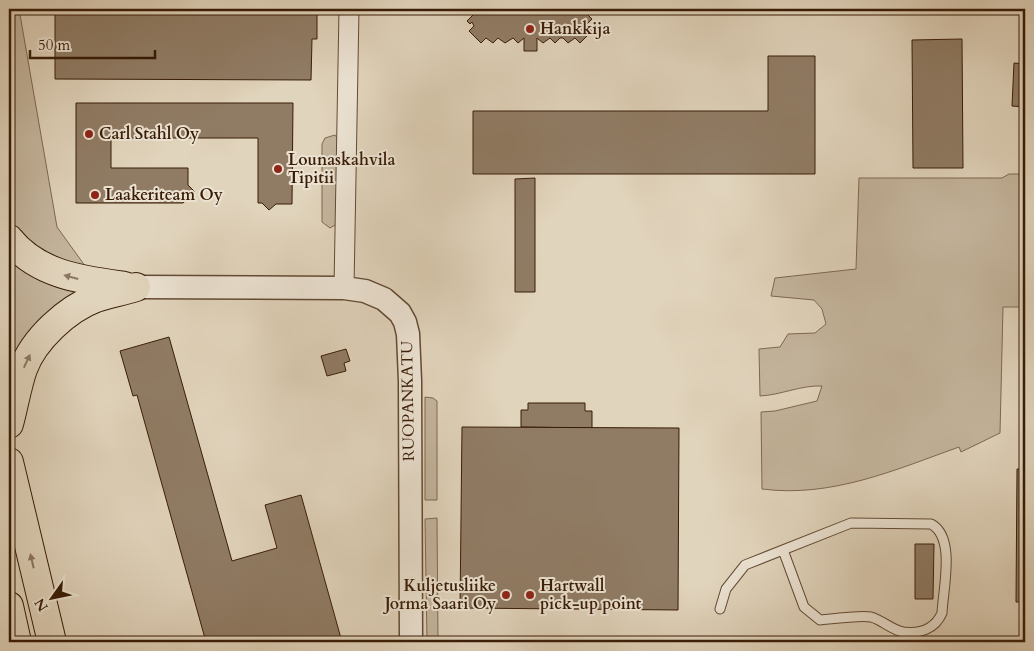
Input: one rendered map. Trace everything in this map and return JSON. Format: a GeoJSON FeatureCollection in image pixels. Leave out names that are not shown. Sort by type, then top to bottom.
{"type":"FeatureCollection","features":[{"type":"Feature","properties":{"kind":"highway"},"geometry":{"type":"LineString","coordinates":[[9,240],[27,257],[55,272],[74,278],[136,287]]}},
{"type":"Feature","properties":{"kind":"highway"},"geometry":{"type":"LineString","coordinates":[[9,424],[24,368],[40,338],[62,319],[84,304],[96,298],[136,287]]}},
{"type":"Feature","properties":{"kind":"highway"},"geometry":{"type":"LineString","coordinates":[[9,462],[52,642]]}},
{"type":"Feature","properties":{"kind":"highway"},"geometry":{"type":"LineString","coordinates":[[9,606],[17,642]]}},
{"type":"Feature","properties":{"kind":"street"},"geometry":{"type":"LineString","coordinates":[[344,288],[349,9]]}},
{"type":"Feature","properties":{"kind":"street","name":"RUOPANKATU"},"geometry":{"type":"LineString","coordinates":[[136,287],[344,288],[365,292],[384,299],[400,314],[405,322],[408,334],[410,381],[411,642]]}},
{"type":"Feature","properties":{"kind":"lane"},"geometry":{"type":"LineString","coordinates":[[720,609],[726,589],[745,565],[851,523],[931,524],[942,534],[946,552],[942,613],[934,626],[928,629],[902,632],[870,617],[820,620],[804,607],[783,550]]}},
{"type":"Feature","properties":{"kind":"shaded area"},"geometry":{"type":"Polygon","coordinates":[[[9,9],[19,9],[57,227],[88,270],[51,260],[9,226],[9,9]]]}},
{"type":"Feature","properties":{"kind":"shaded area"},"geometry":{"type":"Polygon","coordinates":[[[335,135],[338,139],[337,224],[330,228],[322,222],[322,144],[325,138],[335,135]]]}},
{"type":"Feature","properties":{"kind":"shaded area"},"geometry":{"type":"Polygon","coordinates":[[[1009,174],[1025,174],[1025,307],[1003,307],[1000,433],[961,452],[959,447],[887,473],[838,486],[788,491],[762,489],[761,412],[775,411],[817,401],[822,386],[806,387],[760,396],[759,349],[780,347],[788,334],[815,333],[826,324],[822,309],[814,300],[771,296],[775,278],[856,269],[859,178],[1002,178],[1009,174]]]}},
{"type":"Feature","properties":{"kind":"shaded area"},"geometry":{"type":"Polygon","coordinates":[[[9,252],[89,291],[13,361],[9,344],[9,252]]]}},
{"type":"Feature","properties":{"kind":"shaded area"},"geometry":{"type":"Polygon","coordinates":[[[425,397],[433,398],[437,401],[437,500],[425,500],[425,397]]]}},
{"type":"Feature","properties":{"kind":"shaded area"},"geometry":{"type":"Polygon","coordinates":[[[437,518],[438,642],[427,642],[425,519],[437,518]]]}},
{"type":"Feature","properties":{"kind":"building"},"geometry":{"type":"Polygon","coordinates":[[[55,9],[317,9],[317,39],[312,39],[311,80],[55,79],[55,9]]]}},
{"type":"Feature","properties":{"kind":"building","name":"Hankkija"},"geometry":{"type":"Polygon","coordinates":[[[471,9],[593,9],[590,13],[587,11],[587,14],[592,19],[587,26],[592,31],[580,43],[575,38],[568,43],[563,38],[560,38],[555,43],[550,38],[543,43],[537,38],[537,51],[524,51],[524,38],[518,43],[513,38],[505,43],[498,38],[493,43],[486,38],[481,43],[469,31],[474,26],[472,22],[470,24],[467,21],[474,14],[471,9]]]}},
{"type":"Feature","properties":{"kind":"building"},"geometry":{"type":"Polygon","coordinates":[[[962,39],[963,168],[913,168],[912,40],[962,39]]]}},
{"type":"Feature","properties":{"kind":"building"},"geometry":{"type":"Polygon","coordinates":[[[768,56],[815,56],[815,174],[473,174],[473,111],[768,111],[768,56]]]}},
{"type":"Feature","properties":{"kind":"building"},"geometry":{"type":"Polygon","coordinates":[[[1014,63],[1025,64],[1025,107],[1012,106],[1014,63]]]}},
{"type":"Feature","properties":{"kind":"building"},"geometry":{"type":"Polygon","coordinates":[[[76,103],[293,103],[292,204],[276,204],[269,210],[262,203],[258,203],[258,138],[111,138],[111,168],[188,168],[188,185],[195,192],[183,203],[76,203],[76,103]]]}},
{"type":"Feature","properties":{"kind":"building"},"geometry":{"type":"Polygon","coordinates":[[[535,178],[535,292],[515,292],[515,179],[535,178]]]}},
{"type":"Feature","properties":{"kind":"building"},"geometry":{"type":"Polygon","coordinates":[[[169,337],[232,561],[277,548],[265,505],[301,495],[342,642],[206,642],[137,395],[133,396],[120,351],[169,337]]]}},
{"type":"Feature","properties":{"kind":"building"},"geometry":{"type":"Polygon","coordinates":[[[346,349],[350,361],[344,363],[346,371],[327,376],[321,356],[346,349]]]}},
{"type":"Feature","properties":{"kind":"building"},"geometry":{"type":"Polygon","coordinates":[[[528,403],[585,403],[585,411],[592,411],[592,428],[521,427],[521,410],[528,410],[528,403]]]}},
{"type":"Feature","properties":{"kind":"building"},"geometry":{"type":"Polygon","coordinates":[[[462,427],[679,428],[678,610],[460,608],[462,427]]]}},
{"type":"Feature","properties":{"kind":"building"},"geometry":{"type":"Polygon","coordinates":[[[1017,469],[1025,469],[1025,602],[1016,602],[1017,469]]]}},
{"type":"Feature","properties":{"kind":"building"},"geometry":{"type":"Polygon","coordinates":[[[915,544],[934,544],[933,599],[915,599],[915,544]]]}},
{"type":"Feature","properties":{"kind":"place","name":"Hankkija"},"geometry":{"type":"Point","coordinates":[530,29]}},
{"type":"Feature","properties":{"kind":"place","name":"Carl Stahl Oy"},"geometry":{"type":"Point","coordinates":[89,134]}},
{"type":"Feature","properties":{"kind":"place","name":"Lounaskahvila Tipitii"},"geometry":{"type":"Point","coordinates":[278,169]}},
{"type":"Feature","properties":{"kind":"place","name":"Laakeriteam Oy"},"geometry":{"type":"Point","coordinates":[95,195]}},
{"type":"Feature","properties":{"kind":"place","name":"Kuljetusliike Jorma Saari Oy"},"geometry":{"type":"Point","coordinates":[506,595]}},
{"type":"Feature","properties":{"kind":"place","name":"Hartwall pick-up point"},"geometry":{"type":"Point","coordinates":[530,595]}}]}
